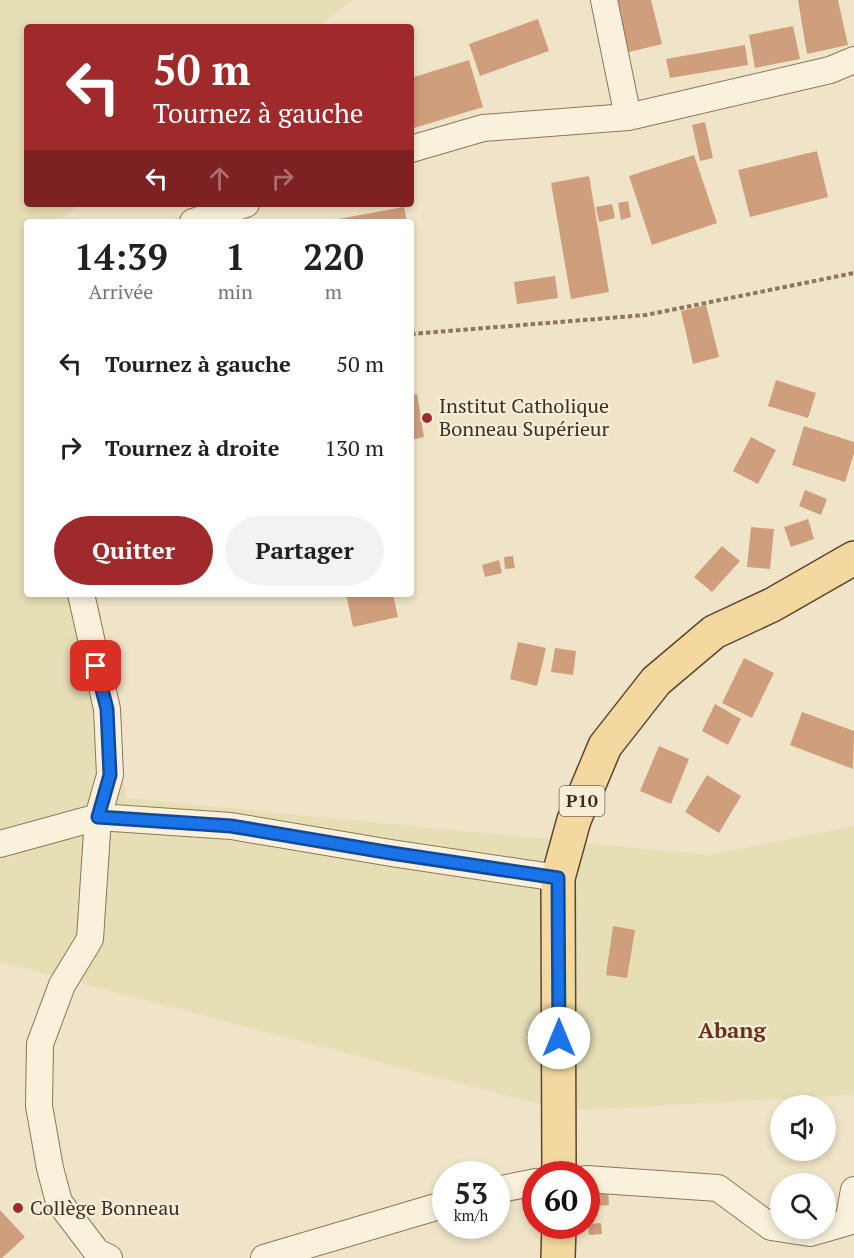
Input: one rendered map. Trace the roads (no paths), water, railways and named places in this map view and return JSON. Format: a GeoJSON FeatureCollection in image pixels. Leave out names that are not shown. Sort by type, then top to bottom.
{"type":"FeatureCollection","features":[{"type":"Feature","properties":{"kind":"main road","name":"P10"},"geometry":{"type":"LineString","coordinates":[[560,1161],[558,878],[574,820],[604,746],[656,681],[714,632],[772,605],[854,558]]}},
{"type":"Feature","properties":{"kind":"main road"},"geometry":{"type":"LineString","coordinates":[[558,1258],[559,1239]]}},
{"type":"Feature","properties":{"kind":"street"},"geometry":{"type":"LineString","coordinates":[[604,0],[628,117]]}},
{"type":"Feature","properties":{"kind":"street"},"geometry":{"type":"LineString","coordinates":[[414,149],[483,128],[628,117],[830,70],[854,60]]}},
{"type":"Feature","properties":{"kind":"street"},"geometry":{"type":"LineString","coordinates":[[202,219],[237,207]]}},
{"type":"Feature","properties":{"kind":"street"},"geometry":{"type":"LineString","coordinates":[[82,597],[107,709],[110,775],[98,817],[90,939],[62,985],[40,1044],[39,1106],[50,1168],[59,1202],[97,1252],[109,1258]]}},
{"type":"Feature","properties":{"kind":"street"},"geometry":{"type":"LineString","coordinates":[[0,844],[98,817],[231,826],[558,878]]}},
{"type":"Feature","properties":{"kind":"street"},"geometry":{"type":"LineString","coordinates":[[600,1180],[718,1188],[771,1227],[810,1233],[848,1222],[854,1190]]}},
{"type":"Feature","properties":{"kind":"street"},"geometry":{"type":"LineString","coordinates":[[264,1258],[432,1208]]}},
{"type":"Feature","properties":{"kind":"place","name":"Institut Catholique Bonneau Supérieur"},"geometry":{"type":"Point","coordinates":[427,418]}},
{"type":"Feature","properties":{"kind":"place","name":"Collège Bonneau"},"geometry":{"type":"Point","coordinates":[18,1208]}},
{"type":"Feature","properties":{"kind":"district","name":"Abang"},"geometry":{"type":"Point","coordinates":[732,1030]}}]}
